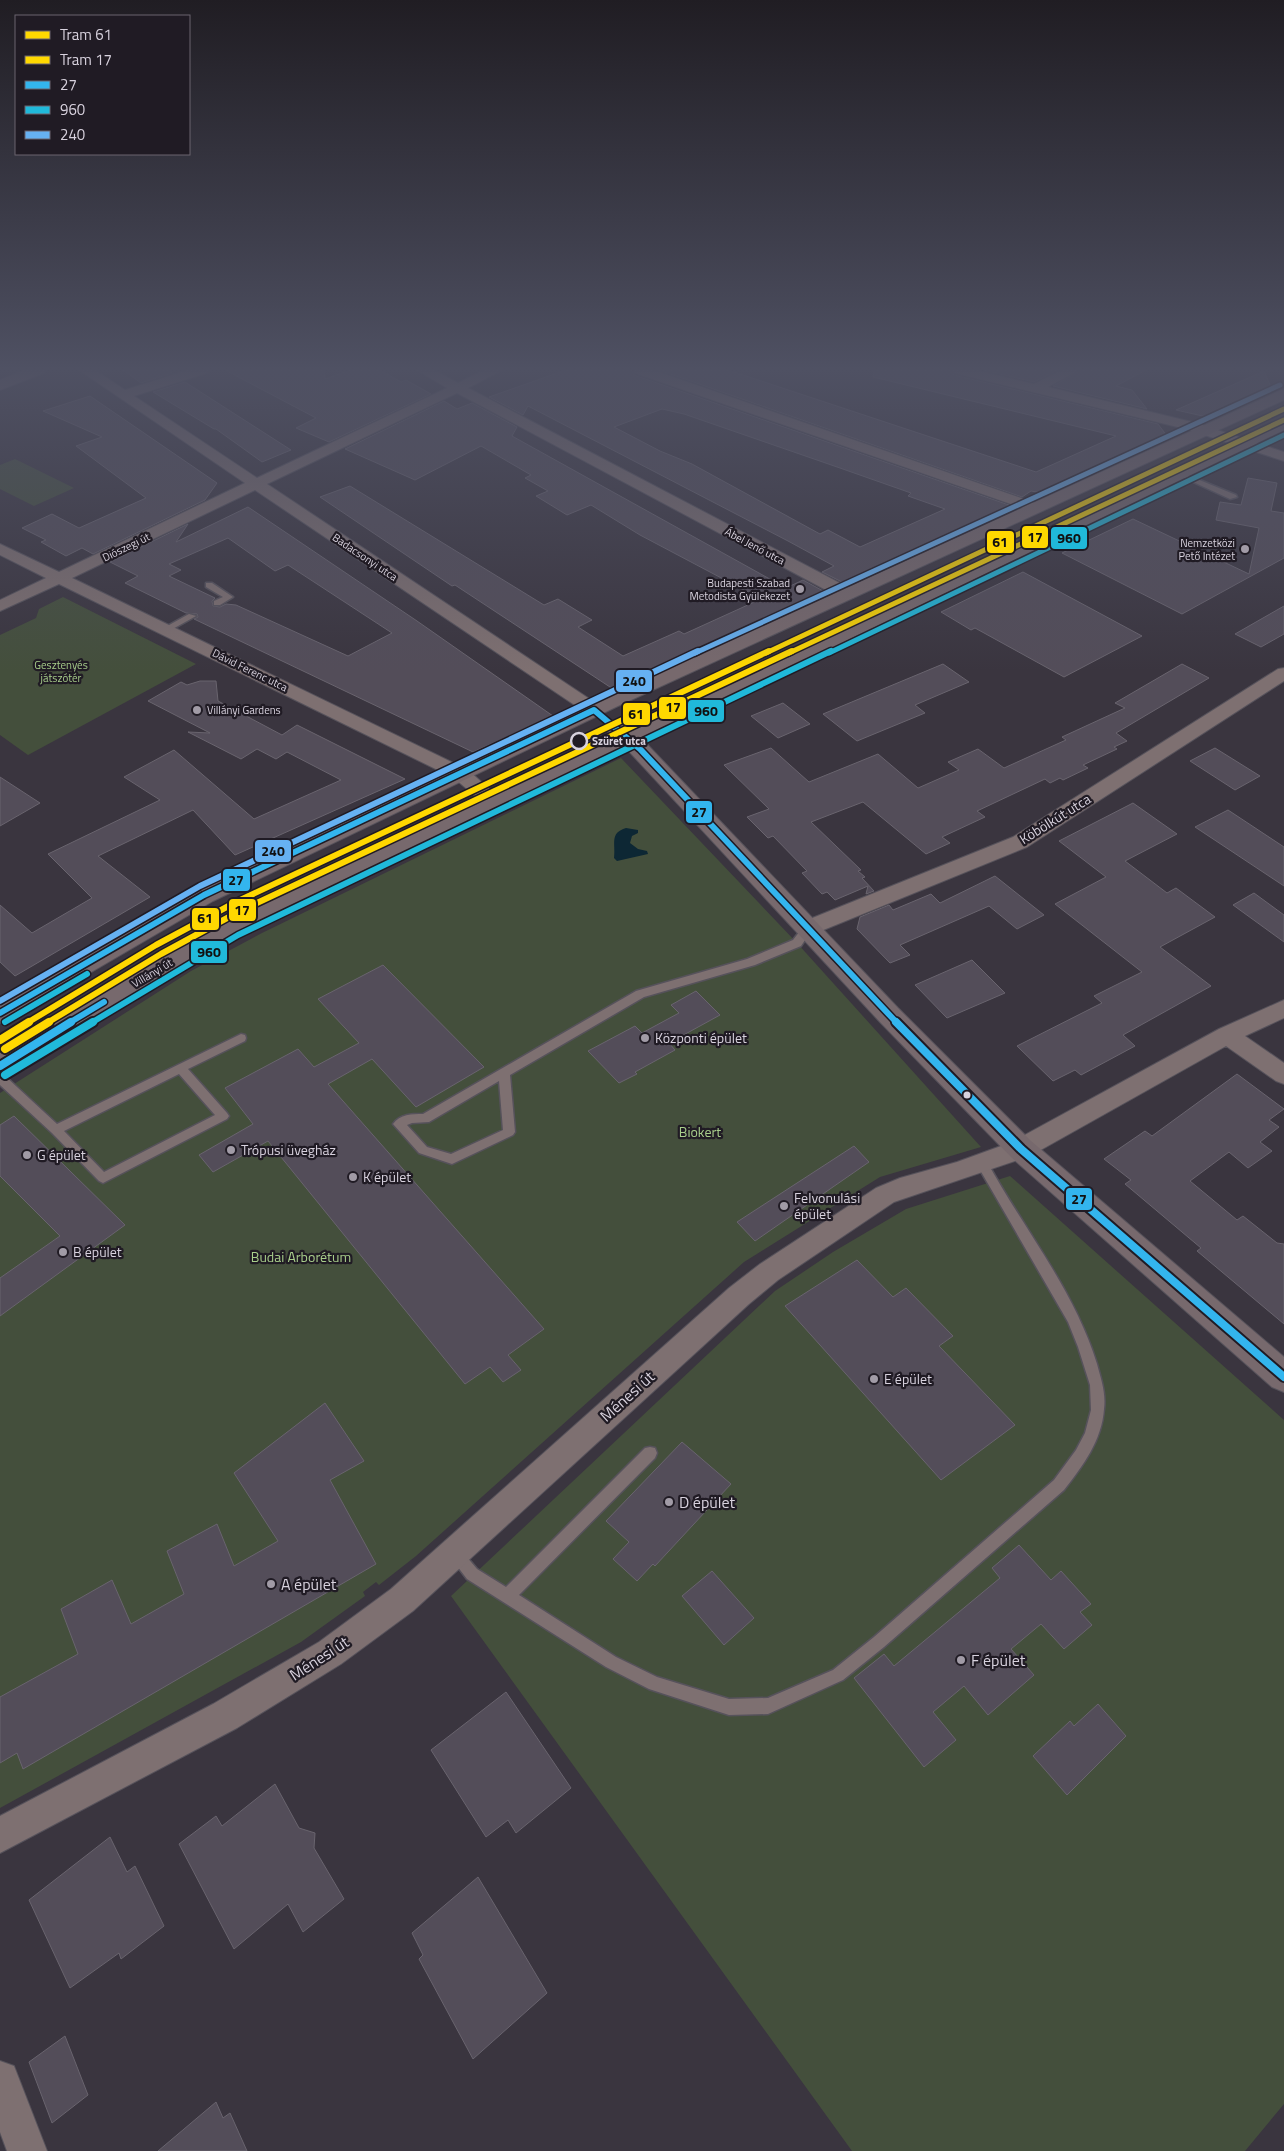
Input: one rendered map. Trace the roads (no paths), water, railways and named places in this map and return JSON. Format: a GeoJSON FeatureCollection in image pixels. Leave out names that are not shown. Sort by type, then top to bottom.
{"type":"FeatureCollection","features":[{"type":"Feature","properties":{"kind":"street","name":"Badacsonyi utca"},"geometry":{"type":"LineString","coordinates":[[235,470],[594,710]]}},
{"type":"Feature","properties":{"kind":"street","name":"Diószegi út"},"geometry":{"type":"LineString","coordinates":[[0,606],[284,470]]}},
{"type":"Feature","properties":{"kind":"street","name":"Ábel Jenő utca"},"geometry":{"type":"LineString","coordinates":[[614,470],[848,594]]}},
{"type":"Feature","properties":{"kind":"street"},"geometry":{"type":"LineString","coordinates":[[928,470],[1036,508]]}},
{"type":"Feature","properties":{"kind":"street"},"geometry":{"type":"LineString","coordinates":[[0,1013],[204,895],[594,710],[1117,470]]}},
{"type":"Feature","properties":{"kind":"street","name":"Villányi út"},"geometry":{"type":"LineString","coordinates":[[0,1066],[233,926],[1188,470]]}},
{"type":"Feature","properties":{"kind":"street","name":"Dávid Ferenc utca"},"geometry":{"type":"LineString","coordinates":[[0,548],[461,774],[494,802]]}},
{"type":"Feature","properties":{"kind":"street","name":"Köbölkút utca"},"geometry":{"type":"LineString","coordinates":[[808,928],[1020,842],[1284,673]]}},
{"type":"Feature","properties":{"kind":"street"},"geometry":{"type":"LineString","coordinates":[[594,710],[628,738],[889,1015],[1021,1149],[1284,1378]]}},
{"type":"Feature","properties":{"kind":"street","name":"Ménesi út"},"geometry":{"type":"LineString","coordinates":[[0,1835],[225,1716],[330,1653],[402,1600],[455,1554],[725,1308],[769,1272],[885,1196],[909,1185],[1021,1149],[1227,1036],[1284,1008]]}},
{"type":"Feature","properties":{"kind":"street"},"geometry":{"type":"LineString","coordinates":[[1227,1036],[1284,1075]]}},
{"type":"Feature","properties":{"kind":"street"},"geometry":{"type":"LineString","coordinates":[[0,2080],[27,2151]]}},
{"type":"Feature","properties":{"kind":"lane"},"geometry":{"type":"LineString","coordinates":[[1180,474],[1233,497]]}},
{"type":"Feature","properties":{"kind":"lane"},"geometry":{"type":"LineString","coordinates":[[209,585],[229,597],[217,603]]}},
{"type":"Feature","properties":{"kind":"lane"},"geometry":{"type":"LineString","coordinates":[[166,629],[192,616]]}},
{"type":"Feature","properties":{"kind":"lane"},"geometry":{"type":"LineString","coordinates":[[504,1075],[509,1132],[452,1160],[423,1150],[399,1124],[410,1118],[425,1119],[504,1075],[640,994],[752,962],[796,943],[808,928]]}},
{"type":"Feature","properties":{"kind":"lane"},"geometry":{"type":"LineString","coordinates":[[56,1130],[241,1038]]}},
{"type":"Feature","properties":{"kind":"lane"},"geometry":{"type":"LineString","coordinates":[[0,1078],[56,1130],[103,1178],[223,1116],[180,1068]]}},
{"type":"Feature","properties":{"kind":"lane"},"geometry":{"type":"LineString","coordinates":[[455,1554],[472,1574],[611,1662],[654,1684],[729,1707],[768,1706],[838,1675],[879,1642],[1059,1485],[1079,1462],[1091,1439],[1098,1396],[1089,1356],[1070,1313],[995,1190],[982,1163]]}},
{"type":"Feature","properties":{"kind":"lane"},"geometry":{"type":"LineString","coordinates":[[508,1596],[650,1453]]}},
{"type":"Feature","properties":{"kind":"water"},"geometry":{"type":"Polygon","coordinates":[[[626,828],[638,830],[638,833],[632,836],[630,843],[638,849],[647,851],[648,854],[617,861],[614,858],[615,836],[626,828]]]}},
{"type":"Feature","properties":{"kind":"tram line","name":"61"},"geometry":{"type":"LineString","coordinates":[[0,1040],[156,945],[236,902],[1154,470]]}},
{"type":"Feature","properties":{"kind":"tram line","name":"17"},"geometry":{"type":"LineString","coordinates":[[5,1049],[161,954],[240,911],[1177,470]]}},
{"type":"Feature","properties":{"kind":"place","name":"Nemzetközi Pető Intézet"},"geometry":{"type":"Point","coordinates":[1245,549]}},
{"type":"Feature","properties":{"kind":"place","name":"Budapesti Szabad Metodista Gyülekezet"},"geometry":{"type":"Point","coordinates":[800,589]}},
{"type":"Feature","properties":{"kind":"place","name":"Villányi Gardens"},"geometry":{"type":"Point","coordinates":[197,710]}},
{"type":"Feature","properties":{"kind":"place","name":"Szüret utca"},"geometry":{"type":"Point","coordinates":[579,741]}},
{"type":"Feature","properties":{"kind":"place","name":"Központi épület"},"geometry":{"type":"Point","coordinates":[645,1038]}},
{"type":"Feature","properties":{"kind":"place","name":"Trópusi üvegház"},"geometry":{"type":"Point","coordinates":[231,1150]}},
{"type":"Feature","properties":{"kind":"place","name":"G épület"},"geometry":{"type":"Point","coordinates":[27,1155]}},
{"type":"Feature","properties":{"kind":"place","name":"K épület"},"geometry":{"type":"Point","coordinates":[353,1177]}},
{"type":"Feature","properties":{"kind":"place","name":"Felvonulási épület"},"geometry":{"type":"Point","coordinates":[784,1206]}},
{"type":"Feature","properties":{"kind":"place","name":"B épület"},"geometry":{"type":"Point","coordinates":[63,1252]}},
{"type":"Feature","properties":{"kind":"place","name":"E épület"},"geometry":{"type":"Point","coordinates":[874,1379]}},
{"type":"Feature","properties":{"kind":"place","name":"D épület"},"geometry":{"type":"Point","coordinates":[669,1502]}},
{"type":"Feature","properties":{"kind":"place","name":"A épület"},"geometry":{"type":"Point","coordinates":[271,1584]}},
{"type":"Feature","properties":{"kind":"place","name":"F épület"},"geometry":{"type":"Point","coordinates":[961,1660]}},
{"type":"Feature","properties":{"kind":"park label","name":"Gesztenyés játszótér"},"geometry":{"type":"Point","coordinates":[61,671]}},
{"type":"Feature","properties":{"kind":"park label","name":"Biokert"},"geometry":{"type":"Point","coordinates":[700,1132]}},
{"type":"Feature","properties":{"kind":"park label","name":"Budai Arborétum"},"geometry":{"type":"Point","coordinates":[301,1257]}}]}
